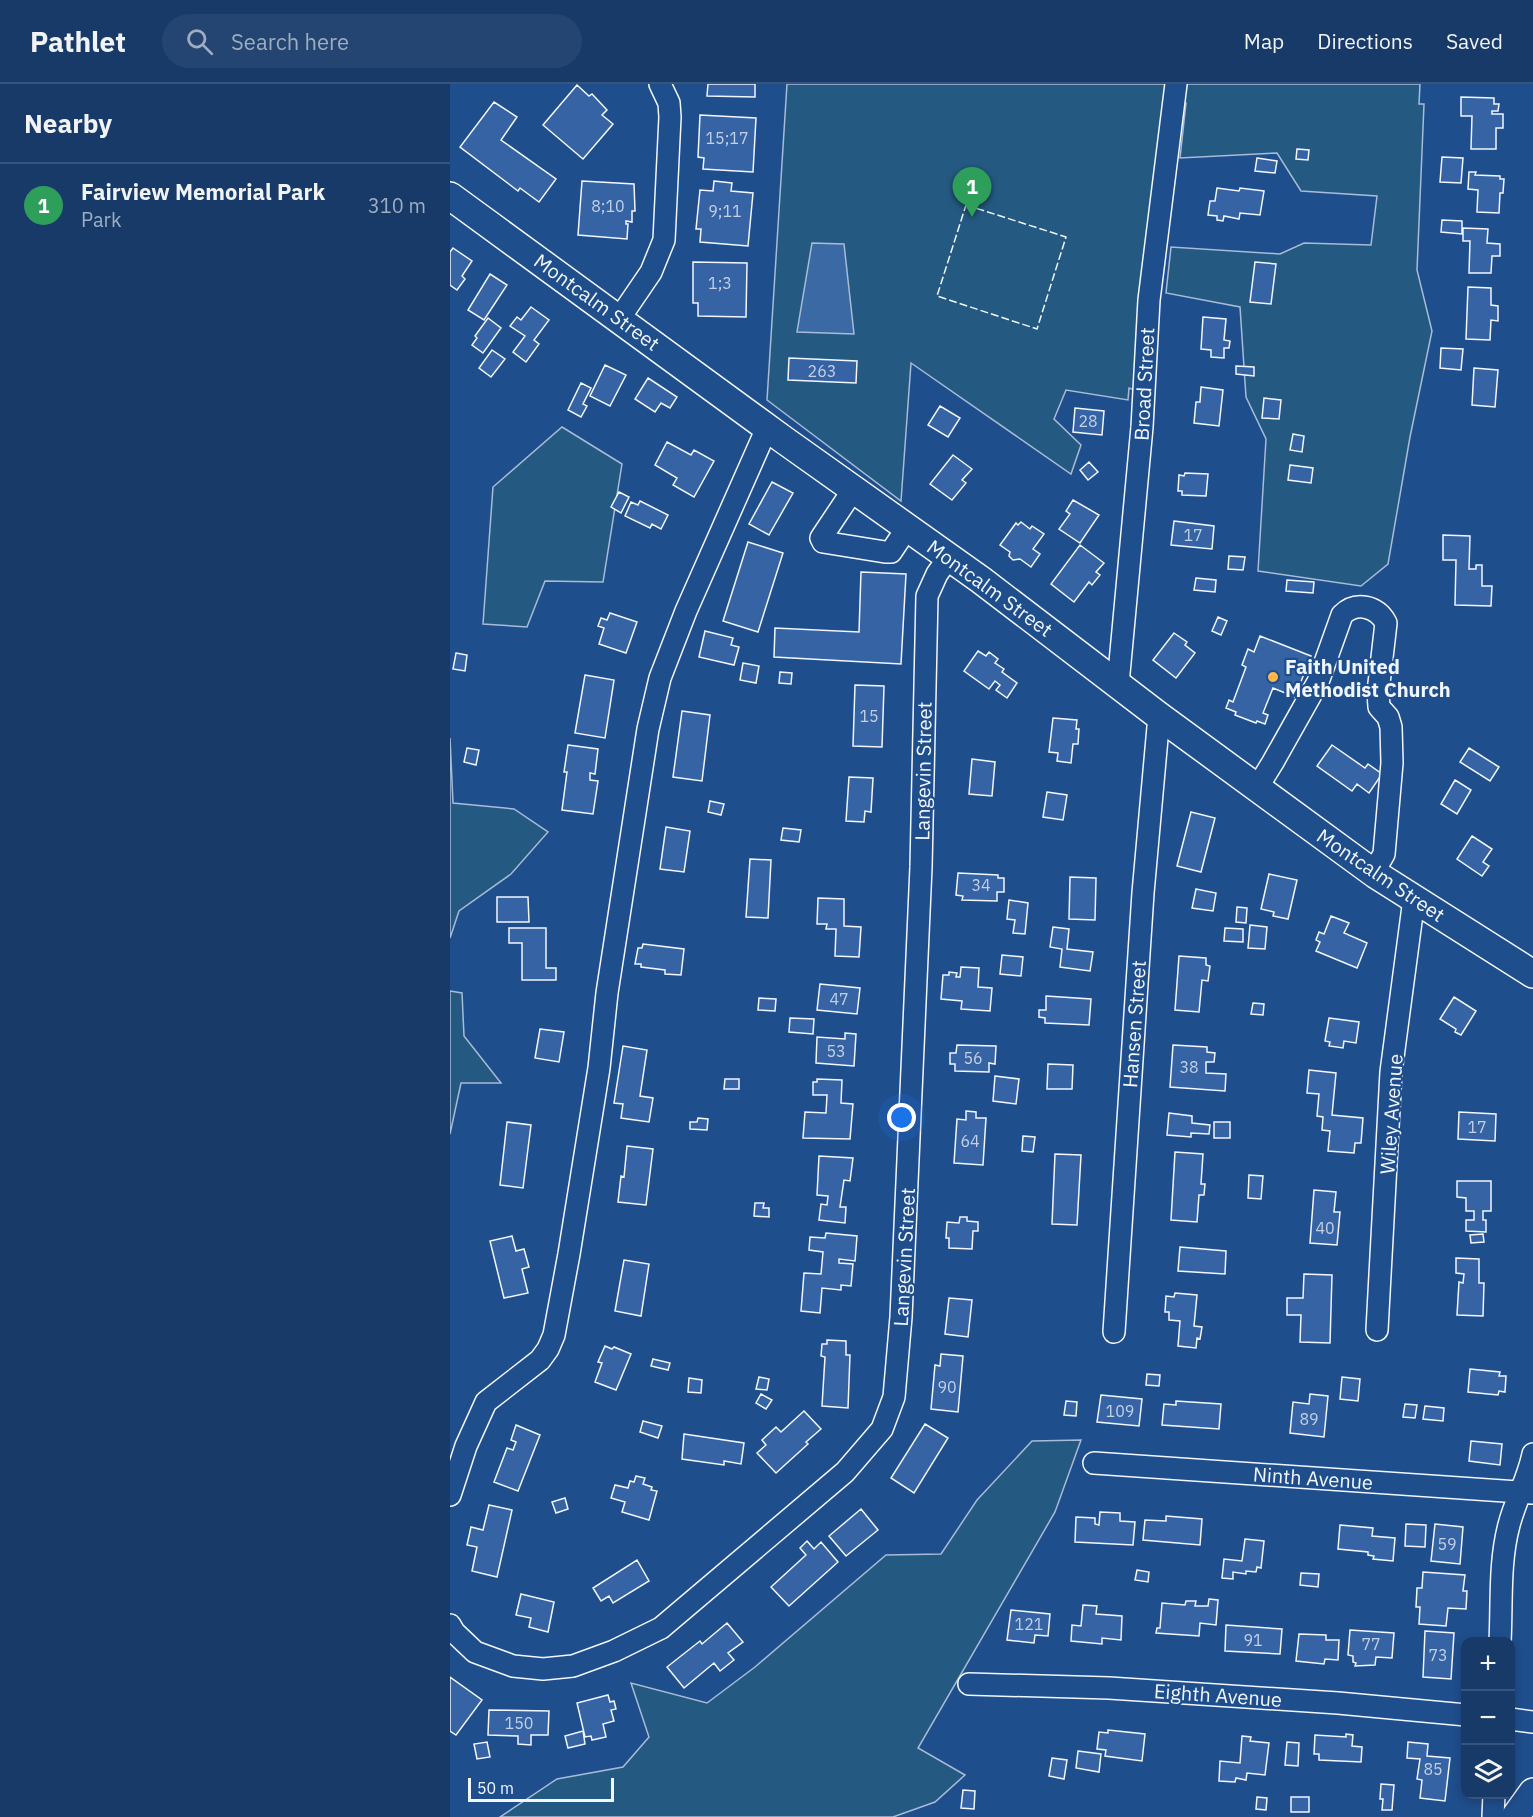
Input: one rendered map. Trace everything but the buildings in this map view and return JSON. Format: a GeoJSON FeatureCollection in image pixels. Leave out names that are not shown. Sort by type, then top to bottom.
{"type":"FeatureCollection","features":[{"type":"Feature","properties":{"kind":"main road","name":"Montcalm Street"},"geometry":{"type":"LineString","coordinates":[[450,196],[767,428],[949,557],[1373,873],[1533,974]]}},
{"type":"Feature","properties":{"kind":"main road"},"geometry":{"type":"LineString","coordinates":[[1515,1817],[1533,1792]]}},
{"type":"Feature","properties":{"kind":"street"},"geometry":{"type":"LineString","coordinates":[[619,319],[651,272],[664,240],[669,103],[660,84]]}},
{"type":"Feature","properties":{"kind":"street","name":"Broad Street"},"geometry":{"type":"LineString","coordinates":[[1118,684],[1142,427],[1149,300],[1176,84]]}},
{"type":"Feature","properties":{"kind":"street"},"geometry":{"type":"LineString","coordinates":[[450,1495],[466,1446],[486,1402],[540,1360],[554,1335],[599,1068],[609,981],[650,719],[660,678],[686,611],[767,428]]}},
{"type":"Feature","properties":{"kind":"street"},"geometry":{"type":"LineString","coordinates":[[854,490],[821,538],[823,542],[891,552],[907,528]]}},
{"type":"Feature","properties":{"kind":"street","name":"Langevin Street"},"geometry":{"type":"LineString","coordinates":[[450,1625],[454,1632],[475,1652],[513,1666],[543,1669],[573,1666],[614,1651],[661,1628],[804,1504],[845,1472],[882,1429],[894,1397],[901,1317],[921,867],[927,596],[937,574],[949,557]]}},
{"type":"Feature","properties":{"kind":"street"},"geometry":{"type":"LineString","coordinates":[[1257,788],[1318,682],[1342,615],[1346,610],[1358,607],[1372,609],[1382,614],[1386,623],[1378,692],[1379,707],[1388,717],[1391,727],[1392,763],[1384,854],[1373,873]]}},
{"type":"Feature","properties":{"kind":"street","name":"Hansen Street"},"geometry":{"type":"LineString","coordinates":[[1114,1332],[1143,892],[1160,716]]}},
{"type":"Feature","properties":{"kind":"street","name":"Wiley Avenue"},"geometry":{"type":"LineString","coordinates":[[1377,1330],[1391,1072],[1414,899]]}},
{"type":"Feature","properties":{"kind":"street"},"geometry":{"type":"LineString","coordinates":[[1500,1637],[1504,1551],[1509,1526],[1527,1493],[1533,1454]]}},
{"type":"Feature","properties":{"kind":"street","name":"Ninth Avenue"},"geometry":{"type":"LineString","coordinates":[[1094,1463],[1527,1493]]}},
{"type":"Feature","properties":{"kind":"street","name":"Eighth Avenue"},"geometry":{"type":"LineString","coordinates":[[969,1684],[1109,1688],[1338,1703],[1461,1715]]}},
{"type":"Feature","properties":{"kind":"street"},"geometry":{"type":"LineString","coordinates":[[1515,1720],[1533,1722]]}},
{"type":"Feature","properties":{"kind":"street"},"geometry":{"type":"LineString","coordinates":[[1493,1817],[1494,1799]]}},
{"type":"Feature","properties":{"kind":"shaded area"},"geometry":{"type":"Polygon","coordinates":[[[787,84],[1420,84],[1419,104],[1424,104],[1417,270],[1432,331],[1410,437],[1388,564],[1361,586],[1258,571],[1266,439],[1246,397],[1240,307],[1166,293],[1171,247],[1280,254],[1304,243],[1371,245],[1377,196],[1301,191],[1277,153],[1180,158],[1186,103],[1180,102],[1146,394],[1129,388],[1128,400],[1066,390],[1054,419],[1081,445],[1071,474],[911,363],[901,501],[767,400],[787,84]]]}},
{"type":"Feature","properties":{"kind":"shaded area"},"geometry":{"type":"Polygon","coordinates":[[[812,243],[844,244],[854,334],[797,332],[812,243]]]}},
{"type":"Feature","properties":{"kind":"shaded area"},"geometry":{"type":"Polygon","coordinates":[[[562,427],[622,464],[603,582],[545,581],[527,627],[483,624],[493,487],[562,427]]]}},
{"type":"Feature","properties":{"kind":"shaded area"},"geometry":{"type":"Polygon","coordinates":[[[450,738],[453,803],[514,809],[548,832],[511,874],[459,911],[450,938],[450,738]]]}},
{"type":"Feature","properties":{"kind":"shaded area"},"geometry":{"type":"Polygon","coordinates":[[[450,991],[462,993],[464,1036],[501,1083],[461,1083],[450,1134],[450,991]]]}},
{"type":"Feature","properties":{"kind":"shaded area"},"geometry":{"type":"Polygon","coordinates":[[[1081,1440],[1055,1512],[918,1748],[965,1775],[935,1802],[893,1817],[500,1817],[557,1779],[623,1767],[649,1737],[631,1683],[707,1703],[755,1667],[886,1555],[941,1554],[977,1500],[1032,1441],[1081,1440]]]}},
{"type":"Feature","properties":{"kind":"fence"},"geometry":{"type":"LineString","coordinates":[[966,205],[1066,237],[1037,329],[937,296],[966,205]]}},
{"type":"Feature","properties":{"kind":"place","name":"Fairview Memorial Park"},"geometry":{"type":"Point","coordinates":[972,217]}},
{"type":"Feature","properties":{"kind":"place","name":"Faith United Methodist Church"},"geometry":{"type":"Point","coordinates":[1273,677]}}]}
